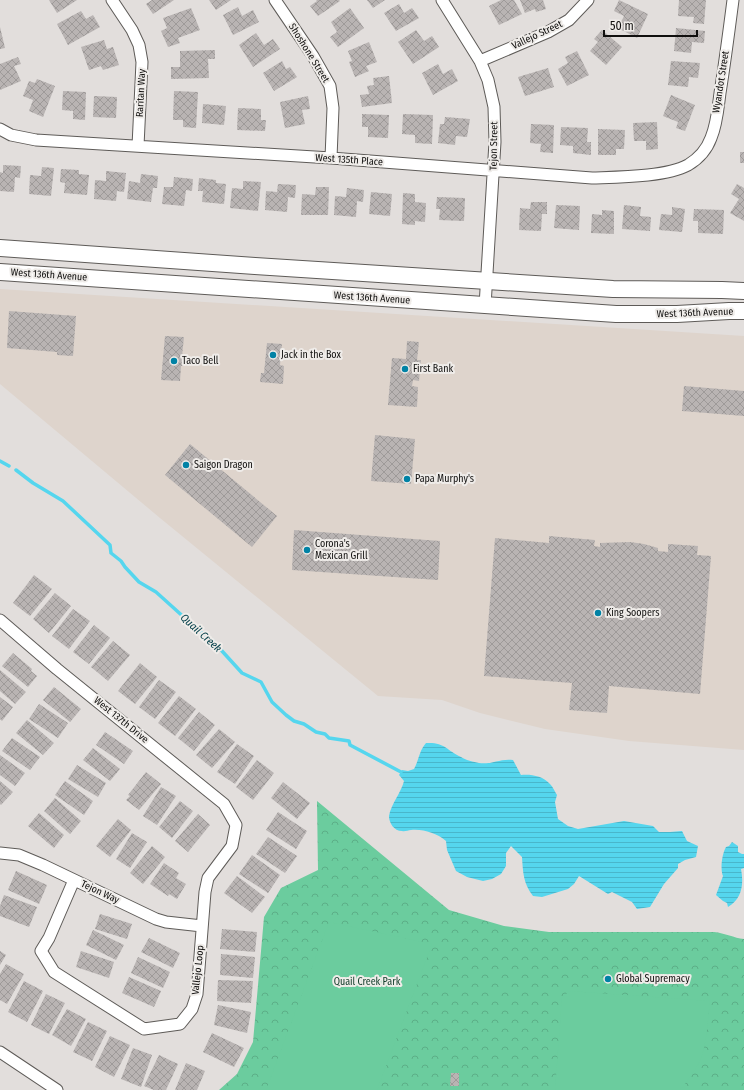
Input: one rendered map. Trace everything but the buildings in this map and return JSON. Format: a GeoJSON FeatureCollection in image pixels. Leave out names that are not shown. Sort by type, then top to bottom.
{"type":"FeatureCollection","features":[{"type":"Feature","properties":{"kind":"main road"},"geometry":{"type":"LineString","coordinates":[[0,248],[613,289],[744,291]]}},
{"type":"Feature","properties":{"kind":"main road","name":"West 136th Avenue"},"geometry":{"type":"LineString","coordinates":[[0,272],[616,314],[677,314],[744,311]]}},
{"type":"Feature","properties":{"kind":"street","name":"Raritan Way"},"geometry":{"type":"LineString","coordinates":[[112,0],[132,30],[139,45],[142,62],[138,146]]}},
{"type":"Feature","properties":{"kind":"street","name":"Shoshone Street"},"geometry":{"type":"LineString","coordinates":[[275,0],[313,56],[330,86],[333,108],[331,158]]}},
{"type":"Feature","properties":{"kind":"street","name":"Tejon Street"},"geometry":{"type":"LineString","coordinates":[[442,0],[480,61],[488,80],[494,107],[494,170],[485,306]]}},
{"type":"Feature","properties":{"kind":"street","name":"Vallejo Street"},"geometry":{"type":"LineString","coordinates":[[480,61],[548,32],[569,20],[588,0]]}},
{"type":"Feature","properties":{"kind":"street","name":"Wyandot Street"},"geometry":{"type":"LineString","coordinates":[[696,159],[703,152],[711,138],[716,117],[733,0]]}},
{"type":"Feature","properties":{"kind":"street","name":"West 135th Place"},"geometry":{"type":"LineString","coordinates":[[0,129],[11,135],[36,140],[331,158],[592,178],[623,177],[671,171],[682,168],[696,159]]}},
{"type":"Feature","properties":{"kind":"street","name":"West 137th Drive"},"geometry":{"type":"LineString","coordinates":[[0,620],[57,669],[224,804],[236,825]]}},
{"type":"Feature","properties":{"kind":"street","name":"Vallejo Loop"},"geometry":{"type":"LineString","coordinates":[[74,880],[49,938],[41,951],[54,972],[144,1029],[180,1024],[192,1009],[197,994],[204,892],[208,878],[232,846],[236,825]]}},
{"type":"Feature","properties":{"kind":"street","name":"Tejon Way"},"geometry":{"type":"LineString","coordinates":[[0,853],[19,856],[43,865],[156,919],[166,922],[202,926]]}},
{"type":"Feature","properties":{"kind":"street"},"geometry":{"type":"LineString","coordinates":[[0,1052],[57,1090]]}},
{"type":"Feature","properties":{"kind":"shaded area"},"geometry":{"type":"Polygon","coordinates":[[[0,289],[744,336],[744,750],[629,741],[545,729],[480,713],[442,700],[378,696],[160,518],[0,384],[0,289]]]}},
{"type":"Feature","properties":{"kind":"green space","name":"Quail Creek Park"},"geometry":{"type":"Polygon","coordinates":[[[317,801],[449,910],[504,926],[549,932],[714,932],[744,939],[744,1090],[219,1090],[237,1074],[253,1042],[264,917],[281,888],[318,870],[317,801]]]}},
{"type":"Feature","properties":{"kind":"green space"},"geometry":{"type":"Polygon","coordinates":[[[329,922],[432,944],[377,1090],[266,1090],[329,922]]]}},
{"type":"Feature","properties":{"kind":"green space"},"geometry":{"type":"Polygon","coordinates":[[[569,991],[710,1001],[703,1052],[689,1079],[680,1090],[555,1090],[562,998],[569,991]]]}},
{"type":"Feature","properties":{"kind":"water"},"geometry":{"type":"Polygon","coordinates":[[[426,743],[441,745],[463,758],[479,763],[513,760],[521,775],[533,775],[540,777],[551,785],[557,795],[555,802],[558,819],[568,826],[578,829],[624,821],[653,826],[659,832],[682,831],[687,841],[698,846],[696,857],[678,864],[678,868],[664,884],[650,907],[637,909],[632,902],[612,892],[608,894],[579,876],[574,884],[568,889],[542,897],[533,896],[525,882],[522,857],[511,846],[506,853],[506,866],[501,874],[492,879],[483,881],[467,877],[456,871],[447,850],[446,841],[442,838],[425,831],[399,831],[392,826],[390,821],[390,812],[404,781],[399,775],[402,770],[408,771],[414,769],[426,743]]]}},
{"type":"Feature","properties":{"kind":"water"},"geometry":{"type":"Polygon","coordinates":[[[732,842],[738,846],[738,852],[744,854],[744,868],[741,869],[741,891],[733,904],[728,907],[727,903],[716,895],[723,876],[723,854],[726,847],[732,842]]]}},
{"type":"Feature","properties":{"kind":"waterway","name":"Quail Creek"},"geometry":{"type":"LineString","coordinates":[[0,461],[9,466]]}},
{"type":"Feature","properties":{"kind":"waterway","name":"Quail Creek"},"geometry":{"type":"LineString","coordinates":[[16,470],[33,483],[63,501],[110,545],[111,553],[121,561],[139,582],[156,592],[197,629],[212,640],[242,673],[261,682],[272,702],[286,715],[294,721],[304,724],[316,732],[325,734],[329,738],[349,741],[350,745],[401,772]]}},
{"type":"Feature","properties":{"kind":"place","name":"Jack in the Box"},"geometry":{"type":"Point","coordinates":[273,355]}},
{"type":"Feature","properties":{"kind":"place","name":"Taco Bell"},"geometry":{"type":"Point","coordinates":[174,361]}},
{"type":"Feature","properties":{"kind":"place","name":"First Bank"},"geometry":{"type":"Point","coordinates":[405,369]}},
{"type":"Feature","properties":{"kind":"place","name":"Saigon Dragon"},"geometry":{"type":"Point","coordinates":[186,465]}},
{"type":"Feature","properties":{"kind":"place","name":"Papa Murphy's"},"geometry":{"type":"Point","coordinates":[407,479]}},
{"type":"Feature","properties":{"kind":"place","name":"Corona's Mexican Grill"},"geometry":{"type":"Point","coordinates":[307,550]}},
{"type":"Feature","properties":{"kind":"place","name":"King Soopers"},"geometry":{"type":"Point","coordinates":[598,613]}},
{"type":"Feature","properties":{"kind":"place","name":"Global Supremacy"},"geometry":{"type":"Point","coordinates":[608,979]}}]}
